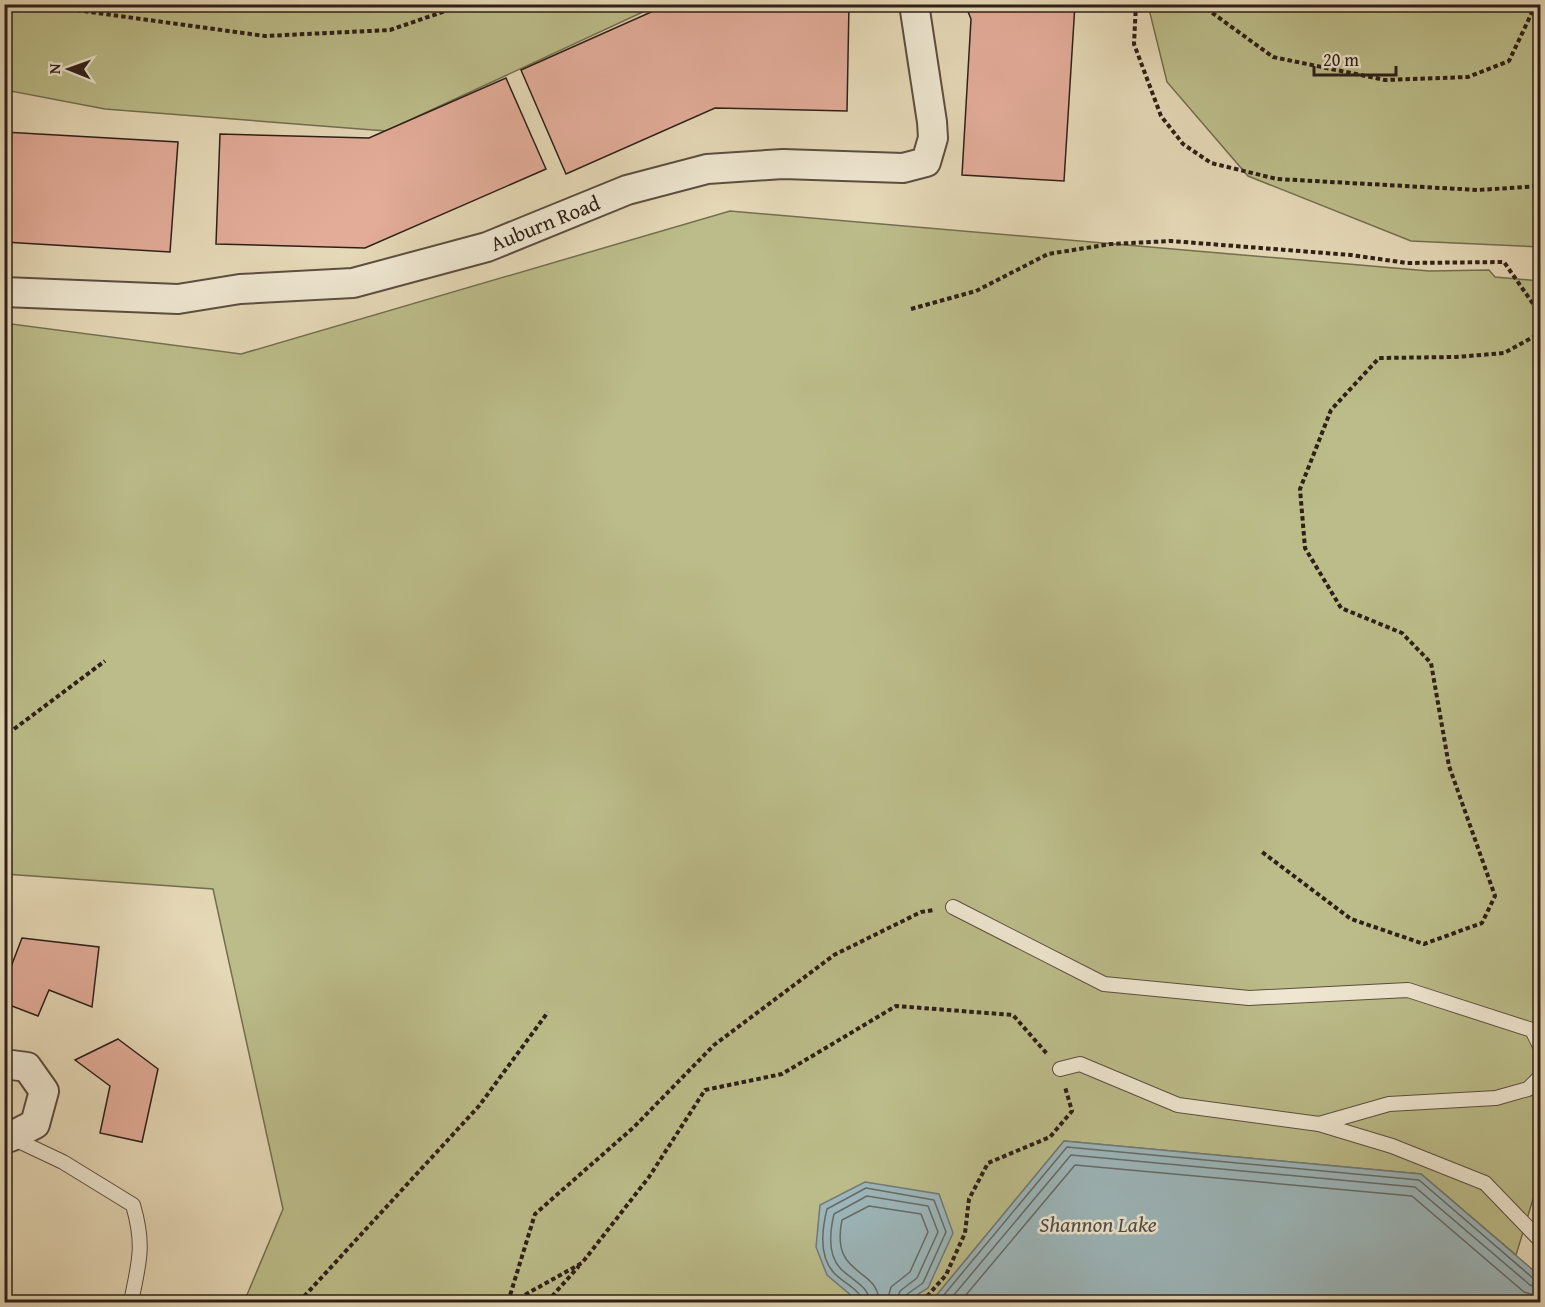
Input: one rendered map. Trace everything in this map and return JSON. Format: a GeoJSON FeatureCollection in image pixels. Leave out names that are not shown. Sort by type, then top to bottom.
{"type":"FeatureCollection","features":[{"type":"Feature","properties":{"kind":"street","name":"Auburn Road"},"geometry":{"type":"LineString","coordinates":[[4,292],[178,299],[240,289],[353,283],[487,247],[627,190],[706,170],[783,164],[903,168],[926,162],[933,138],[914,4]]}},
{"type":"Feature","properties":{"kind":"street"},"geometry":{"type":"LineString","coordinates":[[4,1064],[27,1067],[44,1091],[35,1124],[7,1137]]}},
{"type":"Feature","properties":{"kind":"lane"},"geometry":{"type":"LineString","coordinates":[[953,906],[1104,984],[1249,998],[1408,990],[1532,1030],[1540,1046]]}},
{"type":"Feature","properties":{"kind":"lane"},"geometry":{"type":"LineString","coordinates":[[1060,1069],[1080,1064],[1178,1105],[1319,1124],[1392,1146],[1485,1183],[1540,1240]]}},
{"type":"Feature","properties":{"kind":"lane"},"geometry":{"type":"LineString","coordinates":[[1319,1124],[1389,1104],[1496,1098],[1528,1089],[1540,1077]]}},
{"type":"Feature","properties":{"kind":"lane"},"geometry":{"type":"LineString","coordinates":[[7,1137],[63,1162],[133,1205],[140,1228],[142,1252],[131,1302]]}},
{"type":"Feature","properties":{"kind":"path"},"geometry":{"type":"LineString","coordinates":[[32,4],[265,36],[390,30],[465,4]]}},
{"type":"Feature","properties":{"kind":"path"},"geometry":{"type":"LineString","coordinates":[[1136,4],[1134,44],[1161,116],[1183,144],[1211,163],[1277,179],[1478,190],[1540,186]]}},
{"type":"Feature","properties":{"kind":"path"},"geometry":{"type":"LineString","coordinates":[[1200,4],[1273,57],[1385,80],[1468,77],[1509,61],[1536,4]]}},
{"type":"Feature","properties":{"kind":"path"},"geometry":{"type":"LineString","coordinates":[[911,309],[976,291],[1048,254],[1111,244],[1171,241],[1352,255],[1407,263],[1504,262],[1536,308],[1537,335],[1504,353],[1456,357],[1379,358],[1331,410],[1300,489],[1305,548],[1341,608],[1402,633],[1431,663],[1449,766],[1495,896],[1482,923],[1424,944],[1351,919],[1262,852]]}},
{"type":"Feature","properties":{"kind":"path"},"geometry":{"type":"LineString","coordinates":[[4,740],[10,732],[105,661]]}},
{"type":"Feature","properties":{"kind":"path"},"geometry":{"type":"LineString","coordinates":[[510,1302],[535,1214],[634,1127],[714,1046],[834,955],[921,912],[953,906]]}},
{"type":"Feature","properties":{"kind":"path"},"geometry":{"type":"LineString","coordinates":[[547,1302],[582,1263],[649,1177],[705,1090],[782,1074],[896,1006],[1013,1015],[1060,1069],[1072,1112],[1050,1137],[988,1162],[969,1199],[965,1233],[946,1275],[922,1302]]}},
{"type":"Feature","properties":{"kind":"path"},"geometry":{"type":"LineString","coordinates":[[299,1302],[479,1106],[548,1012]]}},
{"type":"Feature","properties":{"kind":"path"},"geometry":{"type":"LineString","coordinates":[[510,1302],[582,1263]]}},
{"type":"Feature","properties":{"kind":"green space"},"geometry":{"type":"Polygon","coordinates":[[[4,5],[658,5],[386,131],[105,109],[5,90],[4,5]]]}},
{"type":"Feature","properties":{"kind":"green space"},"geometry":{"type":"Polygon","coordinates":[[[1148,5],[1540,5],[1540,247],[1411,241],[1248,176],[1167,82],[1148,5]]]}},
{"type":"Feature","properties":{"kind":"green space"},"geometry":{"type":"Polygon","coordinates":[[[730,211],[1429,271],[1489,270],[1495,277],[1540,281],[1540,1176],[1516,1255],[1421,1174],[1064,1141],[931,1302],[244,1302],[283,1209],[213,889],[5,874],[4,323],[241,354],[730,211]]]}},
{"type":"Feature","properties":{"kind":"water","name":"Shannon Lake"},"geometry":{"type":"Polygon","coordinates":[[[1064,1141],[1421,1174],[1540,1276],[1540,1302],[931,1302],[1064,1141]]]}},
{"type":"Feature","properties":{"kind":"water"},"geometry":{"type":"Polygon","coordinates":[[[865,1182],[939,1194],[953,1233],[928,1288],[906,1302],[859,1302],[827,1275],[816,1247],[820,1205],[865,1182]]]}},
{"type":"Feature","properties":{"kind":"building"},"geometry":{"type":"Polygon","coordinates":[[[669,4],[849,4],[847,111],[715,108],[566,174],[521,70],[669,4]]]}},
{"type":"Feature","properties":{"kind":"building"},"geometry":{"type":"Polygon","coordinates":[[[965,4],[1075,4],[1064,181],[962,175],[971,19],[965,4]]]}},
{"type":"Feature","properties":{"kind":"building"},"geometry":{"type":"Polygon","coordinates":[[[506,78],[546,169],[365,248],[216,244],[220,134],[369,138],[506,78]]]}},
{"type":"Feature","properties":{"kind":"building"},"geometry":{"type":"Polygon","coordinates":[[[4,132],[178,142],[170,252],[4,242],[4,132]]]}},
{"type":"Feature","properties":{"kind":"building"},"geometry":{"type":"Polygon","coordinates":[[[22,938],[99,947],[92,1007],[49,990],[38,1016],[4,1003],[4,985],[22,938]]]}},
{"type":"Feature","properties":{"kind":"building"},"geometry":{"type":"Polygon","coordinates":[[[118,1039],[158,1069],[142,1142],[100,1133],[110,1086],[75,1060],[118,1039]]]}}]}
